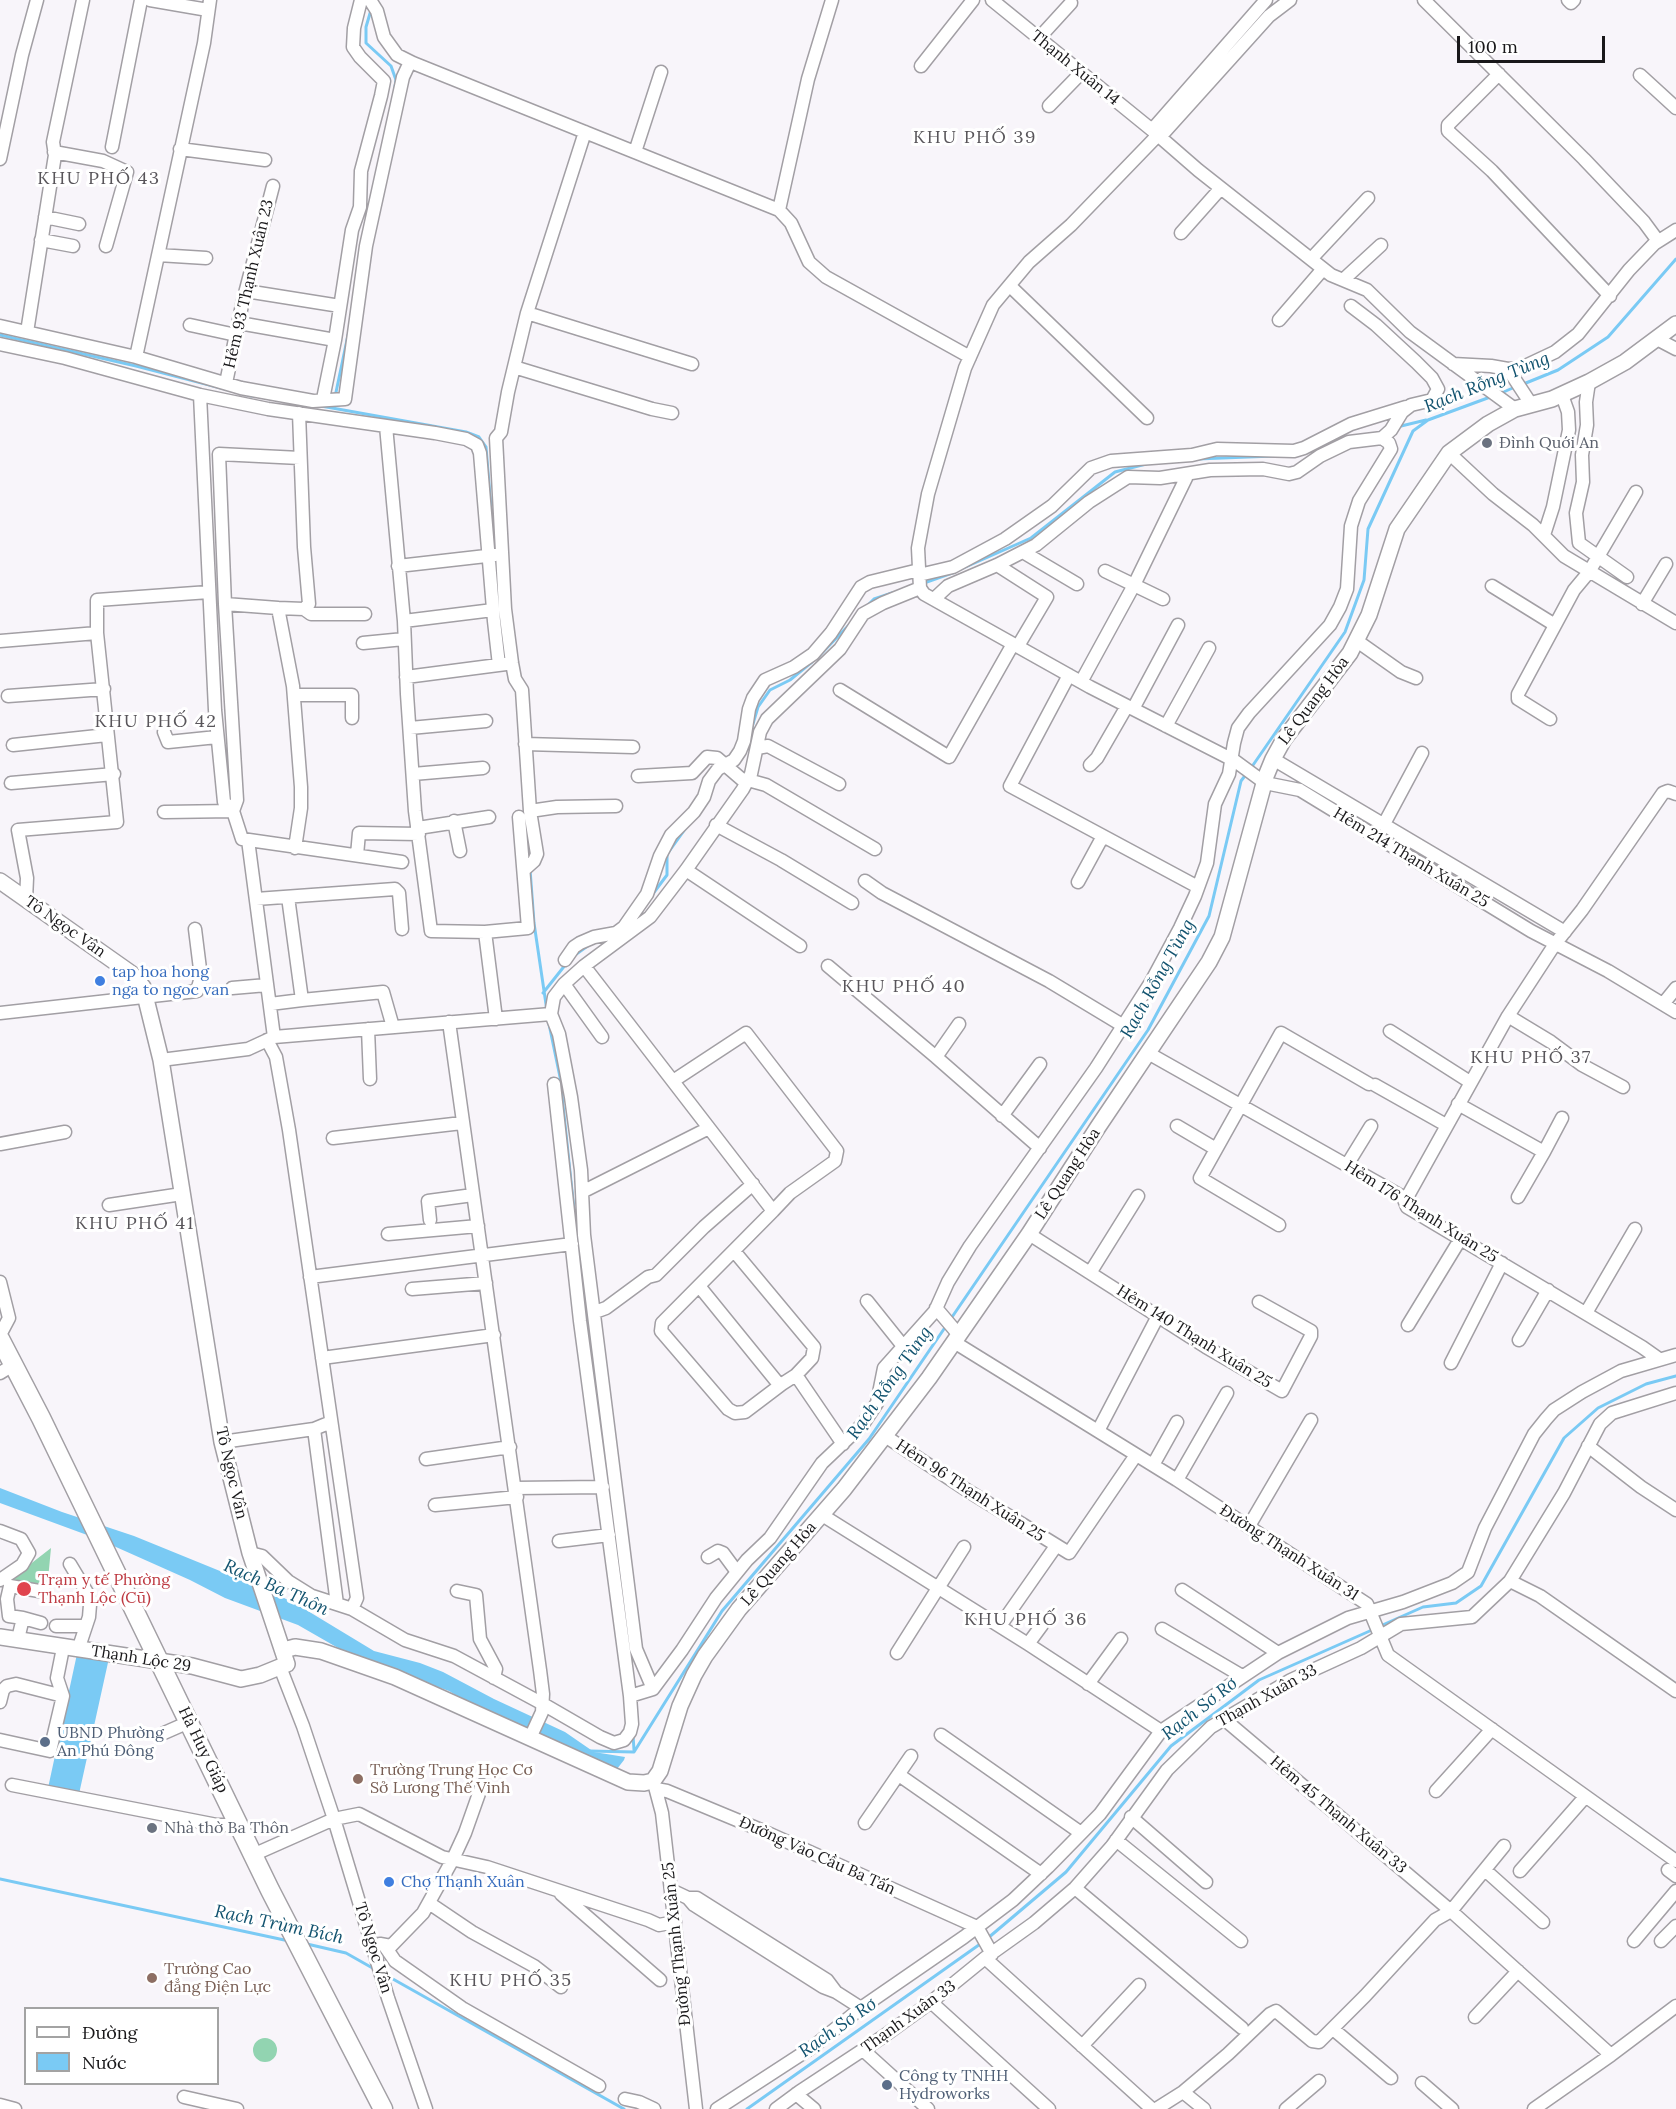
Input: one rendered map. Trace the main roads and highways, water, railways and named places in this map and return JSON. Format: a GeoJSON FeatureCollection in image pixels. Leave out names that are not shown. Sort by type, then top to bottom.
{"type":"FeatureCollection","features":[{"type":"Feature","properties":{"kind":"main road"},"geometry":{"type":"LineString","coordinates":[[0,1337],[7,1369]]}},
{"type":"Feature","properties":{"kind":"main road","name":"Hà Huy Giáp"},"geometry":{"type":"LineString","coordinates":[[7,1369],[72,1485],[255,1854],[270,1890],[383,2109]]}},
{"type":"Feature","properties":{"kind":"water"},"geometry":{"type":"Polygon","coordinates":[[[0,1488],[134,1536],[274,1593],[374,1651],[420,1663],[443,1672],[565,1732],[594,1752],[625,1757],[624,1760],[617,1769],[487,1714],[449,1691],[352,1656],[298,1625],[225,1598],[98,1539],[0,1503],[0,1488]]]}},
{"type":"Feature","properties":{"kind":"water"},"geometry":{"type":"Polygon","coordinates":[[[77,1654],[109,1658],[79,1794],[48,1788],[77,1654]]]}},
{"type":"Feature","properties":{"kind":"waterway"},"geometry":{"type":"LineString","coordinates":[[371,10],[366,27],[366,43],[391,66],[396,80],[395,87]]}},
{"type":"Feature","properties":{"kind":"waterway","name":"Rạch Rỗng Tùng"},"geometry":{"type":"LineString","coordinates":[[1521,385],[1558,370],[1608,337],[1676,259]]}},
{"type":"Feature","properties":{"kind":"waterway"},"geometry":{"type":"LineString","coordinates":[[0,335],[136,366],[252,396]]}},
{"type":"Feature","properties":{"kind":"waterway"},"geometry":{"type":"LineString","coordinates":[[335,397],[348,335]]}},
{"type":"Feature","properties":{"kind":"waterway","name":"Rạch Rỗng Tùng"},"geometry":{"type":"LineString","coordinates":[[1499,394],[1515,387]]}},
{"type":"Feature","properties":{"kind":"waterway","name":"Rạch Rỗng Tùng"},"geometry":{"type":"LineString","coordinates":[[1251,768],[1345,632],[1364,580],[1368,529],[1413,431],[1428,420],[1493,396]]}},
{"type":"Feature","properties":{"kind":"waterway"},"geometry":{"type":"LineString","coordinates":[[321,406],[466,432],[479,437],[486,447],[492,521]]}},
{"type":"Feature","properties":{"kind":"waterway"},"geometry":{"type":"LineString","coordinates":[[1397,427],[1426,420]]}},
{"type":"Feature","properties":{"kind":"waterway"},"geometry":{"type":"LineString","coordinates":[[1316,448],[1333,444]]}},
{"type":"Feature","properties":{"kind":"waterway"},"geometry":{"type":"LineString","coordinates":[[1197,459],[1274,456]]}},
{"type":"Feature","properties":{"kind":"waterway"},"geometry":{"type":"LineString","coordinates":[[961,569],[1031,538],[1115,472],[1146,464]]}},
{"type":"Feature","properties":{"kind":"waterway"},"geometry":{"type":"LineString","coordinates":[[924,583],[955,572]]}},
{"type":"Feature","properties":{"kind":"waterway"},"geometry":{"type":"LineString","coordinates":[[867,606],[874,599],[892,593]]}},
{"type":"Feature","properties":{"kind":"waterway"},"geometry":{"type":"LineString","coordinates":[[500,617],[505,655]]}},
{"type":"Feature","properties":{"kind":"waterway"},"geometry":{"type":"LineString","coordinates":[[819,656],[850,624]]}},
{"type":"Feature","properties":{"kind":"waterway"},"geometry":{"type":"LineString","coordinates":[[752,727],[758,707],[770,690],[790,680],[812,662]]}},
{"type":"Feature","properties":{"kind":"waterway","name":"Rạch Rỗng Tùng"},"geometry":{"type":"LineString","coordinates":[[950,1320],[1148,1030],[1209,916],[1241,781],[1247,773]]}},
{"type":"Feature","properties":{"kind":"waterway"},"geometry":{"type":"LineString","coordinates":[[526,824],[529,860]]}},
{"type":"Feature","properties":{"kind":"waterway"},"geometry":{"type":"LineString","coordinates":[[652,895],[667,875],[667,854],[685,829]]}},
{"type":"Feature","properties":{"kind":"waterway"},"geometry":{"type":"LineString","coordinates":[[530,869],[534,923],[547,1011]]}},
{"type":"Feature","properties":{"kind":"waterway"},"geometry":{"type":"LineString","coordinates":[[575,955],[589,945]]}},
{"type":"Feature","properties":{"kind":"waterway"},"geometry":{"type":"LineString","coordinates":[[543,993],[566,964]]}},
{"type":"Feature","properties":{"kind":"waterway"},"geometry":{"type":"LineString","coordinates":[[549,1024],[560,1077],[580,1267]]}},
{"type":"Feature","properties":{"kind":"waterway","name":"Rạch Rỗng Tùng"},"geometry":{"type":"LineString","coordinates":[[634,1752],[722,1611],[869,1439],[946,1326]]}},
{"type":"Feature","properties":{"kind":"waterway","name":"Rạch Sơ Rơ"},"geometry":{"type":"LineString","coordinates":[[1378,1627],[1423,1607],[1456,1603],[1481,1586],[1564,1438],[1598,1408],[1646,1384],[1676,1376]]}},
{"type":"Feature","properties":{"kind":"waterway","name":"Rạch Sơ Rơ"},"geometry":{"type":"LineString","coordinates":[[988,1938],[1066,1872],[1171,1746],[1259,1680],[1372,1630]]}},
{"type":"Feature","properties":{"kind":"waterway"},"geometry":{"type":"LineString","coordinates":[[633,1735],[634,1750]]}},
{"type":"Feature","properties":{"kind":"waterway","name":"Rạch Ba Thôn"},"geometry":{"type":"LineString","coordinates":[[590,1751],[634,1752]]}},
{"type":"Feature","properties":{"kind":"waterway","name":"Rạch Trùm Bích"},"geometry":{"type":"LineString","coordinates":[[0,1879],[289,1941]]}},
{"type":"Feature","properties":{"kind":"waterway","name":"Rạch Sơ Rơ"},"geometry":{"type":"LineString","coordinates":[[747,2109],[983,1942]]}},
{"type":"Feature","properties":{"kind":"waterway","name":"Rạch Trùm Bích"},"geometry":{"type":"LineString","coordinates":[[307,1944],[346,1953],[376,1970]]}},
{"type":"Feature","properties":{"kind":"waterway","name":"Rạch Trùm Bích"},"geometry":{"type":"LineString","coordinates":[[384,1974],[624,2109]]}},
{"type":"Feature","properties":{"kind":"place","name":"Đình Quới An"},"geometry":{"type":"Point","coordinates":[1487,443]}},
{"type":"Feature","properties":{"kind":"place","name":"tap hoa hong nga to ngoc van"},"geometry":{"type":"Point","coordinates":[100,981]}},
{"type":"Feature","properties":{"kind":"place","name":"Trạm y tế Phường Thạnh Lộc (Cũ)"},"geometry":{"type":"Point","coordinates":[24,1589]}},
{"type":"Feature","properties":{"kind":"place","name":"UBND Phường An Phú Đông"},"geometry":{"type":"Point","coordinates":[45,1742]}},
{"type":"Feature","properties":{"kind":"place","name":"Trường Trung Học Cơ Sở Lương Thế Vinh"},"geometry":{"type":"Point","coordinates":[358,1779]}},
{"type":"Feature","properties":{"kind":"place","name":"Nhà thờ Ba Thôn"},"geometry":{"type":"Point","coordinates":[152,1828]}},
{"type":"Feature","properties":{"kind":"place","name":"Chợ Thạnh Xuân"},"geometry":{"type":"Point","coordinates":[389,1882]}},
{"type":"Feature","properties":{"kind":"place","name":"Trường Cao đẳng Điện Lực"},"geometry":{"type":"Point","coordinates":[152,1978]}},
{"type":"Feature","properties":{"kind":"place","name":"Công ty TNHH Hydroworks"},"geometry":{"type":"Point","coordinates":[887,2085]}},
{"type":"Feature","properties":{"kind":"district","name":"KHU PHỐ 39"},"geometry":{"type":"Point","coordinates":[975,138]}},
{"type":"Feature","properties":{"kind":"district","name":"KHU PHỐ 43"},"geometry":{"type":"Point","coordinates":[99,179]}},
{"type":"Feature","properties":{"kind":"district","name":"KHU PHỐ 42"},"geometry":{"type":"Point","coordinates":[156,722]}},
{"type":"Feature","properties":{"kind":"district","name":"KHU PHỐ 40"},"geometry":{"type":"Point","coordinates":[904,987]}},
{"type":"Feature","properties":{"kind":"district","name":"KHU PHỐ 37"},"geometry":{"type":"Point","coordinates":[1531,1058]}},
{"type":"Feature","properties":{"kind":"district","name":"KHU PHỐ 41"},"geometry":{"type":"Point","coordinates":[135,1224]}},
{"type":"Feature","properties":{"kind":"district","name":"KHU PHỐ 36"},"geometry":{"type":"Point","coordinates":[1026,1620]}},
{"type":"Feature","properties":{"kind":"district","name":"KHU PHỐ 35"},"geometry":{"type":"Point","coordinates":[511,1981]}}]}
